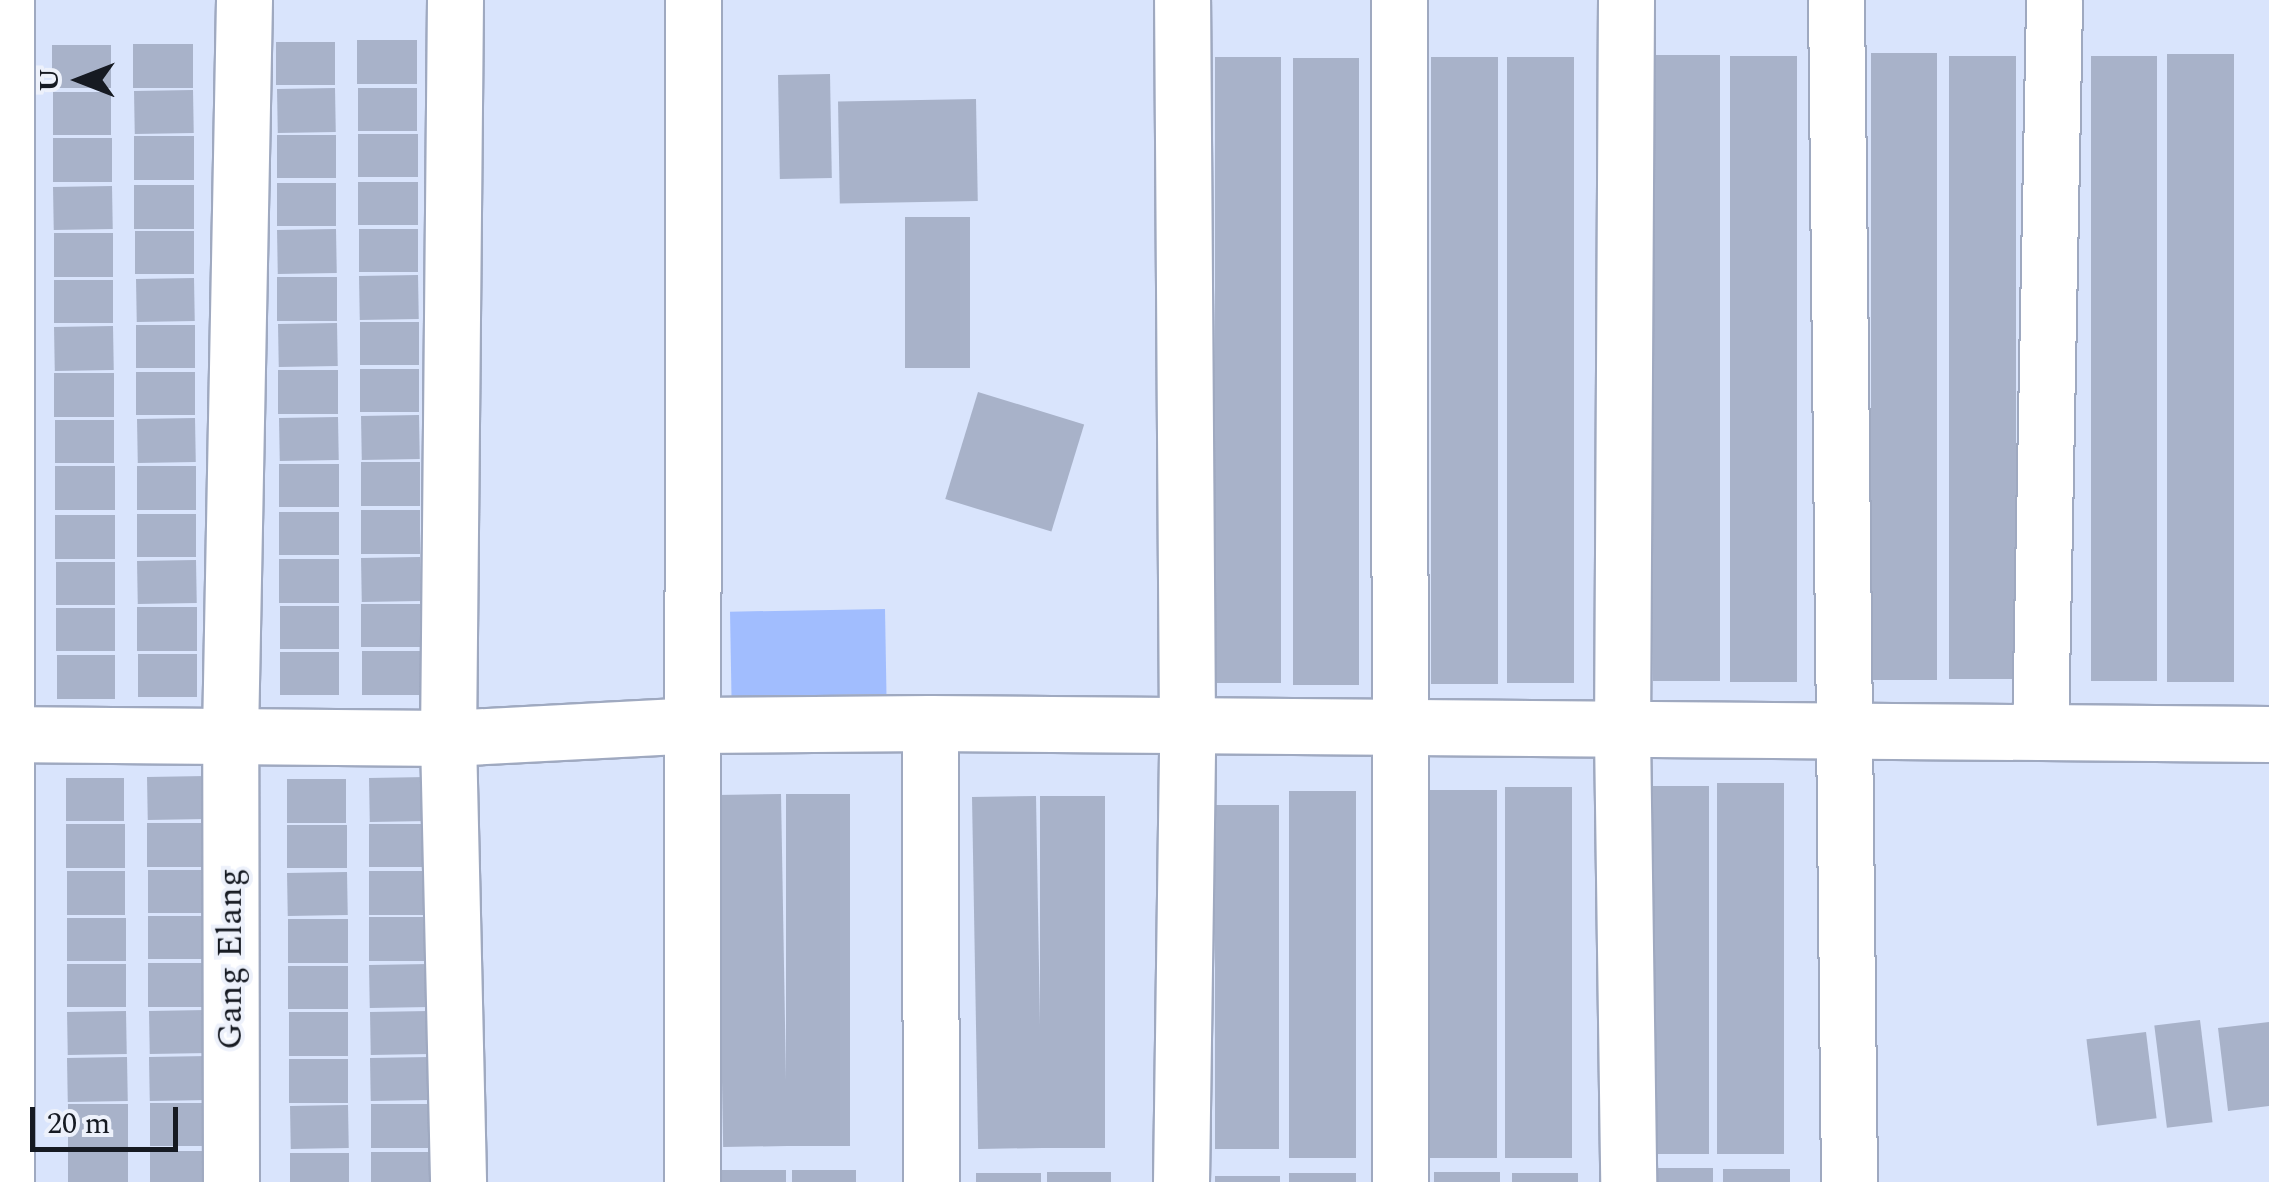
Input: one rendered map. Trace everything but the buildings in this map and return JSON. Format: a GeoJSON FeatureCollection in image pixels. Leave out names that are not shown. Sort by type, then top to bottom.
{"type":"FeatureCollection","features":[{"type":"Feature","properties":{"kind":"street"},"geometry":{"type":"LineString","coordinates":[[6,0],[6,1182]]}},
{"type":"Feature","properties":{"kind":"street","name":"Gang Elang"},"geometry":{"type":"LineString","coordinates":[[231,1182],[230,736],[244,0]]}},
{"type":"Feature","properties":{"kind":"street"},"geometry":{"type":"LineString","coordinates":[[455,0],[448,738],[458,1182]]}},
{"type":"Feature","properties":{"kind":"street"},"geometry":{"type":"LineString","coordinates":[[692,1182],[697,725],[693,0]]}},
{"type":"Feature","properties":{"kind":"street"},"geometry":{"type":"LineString","coordinates":[[1181,1182],[1187,726],[1182,0]]}},
{"type":"Feature","properties":{"kind":"street"},"geometry":{"type":"LineString","coordinates":[[1400,0],[1404,723],[1400,1182]]}},
{"type":"Feature","properties":{"kind":"street"},"geometry":{"type":"LineString","coordinates":[[1626,0],[1622,733],[1628,1182]]}},
{"type":"Feature","properties":{"kind":"street"},"geometry":{"type":"LineString","coordinates":[[1836,0],[1849,1182]]}},
{"type":"Feature","properties":{"kind":"street"},"geometry":{"type":"LineString","coordinates":[[2040,732],[2054,0]]}},
{"type":"Feature","properties":{"kind":"street"},"geometry":{"type":"LineString","coordinates":[[3,734],[448,738],[697,725],[930,723],[1404,723],[1622,733],[1844,728],[2269,734]]}},
{"type":"Feature","properties":{"kind":"street"},"geometry":{"type":"LineString","coordinates":[[930,723],[931,1182]]}},
{"type":"Feature","properties":{"kind":"shaded area"},"geometry":{"type":"Polygon","coordinates":[[[885,609],[886,694],[732,697],[730,612],[885,609]]]}}]}
